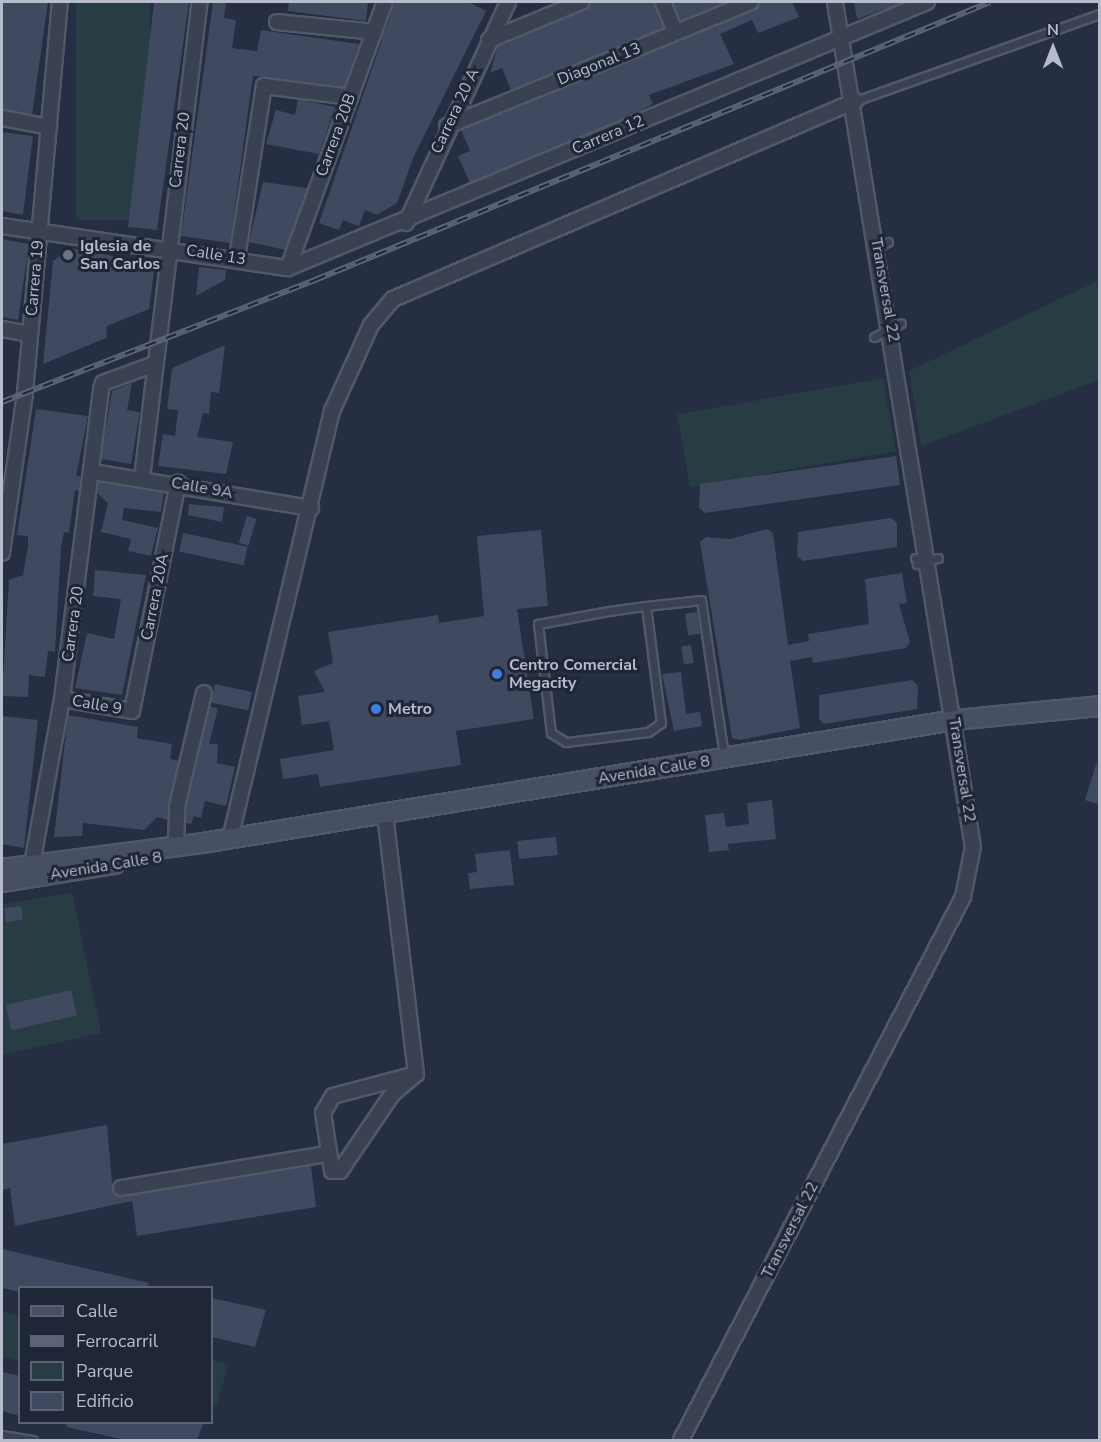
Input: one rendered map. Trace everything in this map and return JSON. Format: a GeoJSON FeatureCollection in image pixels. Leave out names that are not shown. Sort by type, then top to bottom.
{"type":"FeatureCollection","features":[{"type":"Feature","properties":{"kind":"main road","name":"Avenida Calle 8"},"geometry":{"type":"LineString","coordinates":[[2,869],[176,843],[230,839],[955,720],[1100,706]]}},
{"type":"Feature","properties":{"kind":"main road","name":"Avenida Calle 8"},"geometry":{"type":"LineString","coordinates":[[2,882],[175,855],[209,842]]}},
{"type":"Feature","properties":{"kind":"street","name":"Carrera 19"},"geometry":{"type":"LineString","coordinates":[[2,553],[30,334],[60,2]]}},
{"type":"Feature","properties":{"kind":"street","name":"Carrera 20"},"geometry":{"type":"LineString","coordinates":[[142,478],[168,248],[200,2]]}},
{"type":"Feature","properties":{"kind":"street","name":"Carrera 20B"},"geometry":{"type":"LineString","coordinates":[[288,268],[385,2]]}},
{"type":"Feature","properties":{"kind":"street","name":"Carrera 20 A"},"geometry":{"type":"LineString","coordinates":[[406,223],[447,126],[508,2]]}},
{"type":"Feature","properties":{"kind":"street"},"geometry":{"type":"LineString","coordinates":[[489,40],[581,2]]}},
{"type":"Feature","properties":{"kind":"street"},"geometry":{"type":"LineString","coordinates":[[663,2],[675,32]]}},
{"type":"Feature","properties":{"kind":"street","name":"Diagonal 13"},"geometry":{"type":"LineString","coordinates":[[447,126],[751,2]]}},
{"type":"Feature","properties":{"kind":"street","name":"Transversal 22"},"geometry":{"type":"LineString","coordinates":[[681,1440],[963,897],[974,847],[955,720],[925,560],[896,326],[883,244],[855,101],[840,40],[835,2]]}},
{"type":"Feature","properties":{"kind":"street","name":"Carrera 12"},"geometry":{"type":"LineString","coordinates":[[288,268],[406,223],[927,2]]}},
{"type":"Feature","properties":{"kind":"street"},"geometry":{"type":"LineString","coordinates":[[277,22],[374,32]]}},
{"type":"Feature","properties":{"kind":"street"},"geometry":{"type":"LineString","coordinates":[[237,258],[264,86],[350,97]]}},
{"type":"Feature","properties":{"kind":"street"},"geometry":{"type":"LineString","coordinates":[[230,839],[311,508],[332,411],[357,369],[371,325],[410,289],[855,101]]}},
{"type":"Feature","properties":{"kind":"street"},"geometry":{"type":"LineString","coordinates":[[2,118],[49,127]]}},
{"type":"Feature","properties":{"kind":"street","name":"Calle 13"},"geometry":{"type":"LineString","coordinates":[[2,226],[237,258],[288,268]]}},
{"type":"Feature","properties":{"kind":"street"},"geometry":{"type":"LineString","coordinates":[[2,329],[30,334]]}},
{"type":"Feature","properties":{"kind":"street","name":"Carrera 20"},"geometry":{"type":"LineString","coordinates":[[32,864],[62,699],[103,383],[155,364]]}},
{"type":"Feature","properties":{"kind":"street","name":"Calle 9A"},"geometry":{"type":"LineString","coordinates":[[93,472],[178,483],[311,508]]}},
{"type":"Feature","properties":{"kind":"street","name":"Carrera 20A"},"geometry":{"type":"LineString","coordinates":[[132,711],[178,483]]}},
{"type":"Feature","properties":{"kind":"street"},"geometry":{"type":"LineString","coordinates":[[176,843],[177,806],[204,693]]}},
{"type":"Feature","properties":{"kind":"street","name":"Calle 9"},"geometry":{"type":"LineString","coordinates":[[62,699],[132,711]]}},
{"type":"Feature","properties":{"kind":"street"},"geometry":{"type":"LineString","coordinates":[[385,814],[416,1074]]}},
{"type":"Feature","properties":{"kind":"street"},"geometry":{"type":"LineString","coordinates":[[416,1074],[393,1094],[340,1171],[332,1171],[327,1154],[323,1113],[333,1096],[416,1074]]}},
{"type":"Feature","properties":{"kind":"street"},"geometry":{"type":"LineString","coordinates":[[121,1188],[327,1154]]}},
{"type":"Feature","properties":{"kind":"lane"},"geometry":{"type":"LineString","coordinates":[[855,101],[1100,14]]}},
{"type":"Feature","properties":{"kind":"lane"},"geometry":{"type":"LineString","coordinates":[[874,337],[896,326]]}},
{"type":"Feature","properties":{"kind":"lane"},"geometry":{"type":"LineString","coordinates":[[646,606],[661,723],[648,732],[557,740],[538,624],[646,606],[701,600],[725,758]]}},
{"type":"Feature","properties":{"kind":"lane"},"geometry":{"type":"LineString","coordinates":[[2,1435],[33,1440]]}},
{"type":"Feature","properties":{"kind":"green space"},"geometry":{"type":"Polygon","coordinates":[[[76,2],[150,2],[150,220],[76,220],[76,2]]]}},
{"type":"Feature","properties":{"kind":"green space"},"geometry":{"type":"Polygon","coordinates":[[[1099,280],[1099,380],[921,446],[909,371],[1099,280]]]}},
{"type":"Feature","properties":{"kind":"green space"},"geometry":{"type":"Polygon","coordinates":[[[883,378],[896,451],[690,487],[677,414],[883,378]]]}},
{"type":"Feature","properties":{"kind":"green space"},"geometry":{"type":"Polygon","coordinates":[[[72,892],[101,1033],[2,1055],[2,905],[72,892]]]}},
{"type":"Feature","properties":{"kind":"green space"},"geometry":{"type":"Polygon","coordinates":[[[2,1311],[18,1316],[18,1361],[2,1357],[2,1311]]]}},
{"type":"Feature","properties":{"kind":"green space"},"geometry":{"type":"Polygon","coordinates":[[[213,1360],[228,1364],[217,1406],[213,1405],[213,1360]]]}},
{"type":"Feature","properties":{"kind":"building"},"geometry":{"type":"Polygon","coordinates":[[[2,2],[48,2],[32,115],[2,109],[2,2]]]}},
{"type":"Feature","properties":{"kind":"building"},"geometry":{"type":"Polygon","coordinates":[[[154,2],[189,2],[157,230],[128,227],[154,2]]]}},
{"type":"Feature","properties":{"kind":"building"},"geometry":{"type":"Polygon","coordinates":[[[213,2],[226,2],[224,18],[236,20],[232,48],[257,51],[261,30],[359,44],[344,87],[253,76],[230,243],[181,236],[213,2]]]}},
{"type":"Feature","properties":{"kind":"building"},"geometry":{"type":"Polygon","coordinates":[[[289,2],[368,2],[366,21],[288,11],[289,2]]]}},
{"type":"Feature","properties":{"kind":"building"},"geometry":{"type":"Polygon","coordinates":[[[395,2],[468,2],[486,11],[414,156],[397,203],[377,215],[365,210],[359,226],[343,220],[339,230],[319,223],[395,2]]]}},
{"type":"Feature","properties":{"kind":"building"},"geometry":{"type":"Polygon","coordinates":[[[590,2],[654,2],[664,28],[511,90],[502,68],[490,73],[498,46],[584,10],[590,2]]]}},
{"type":"Feature","properties":{"kind":"building"},"geometry":{"type":"Polygon","coordinates":[[[672,2],[728,2],[680,21],[672,2]]]}},
{"type":"Feature","properties":{"kind":"building"},"geometry":{"type":"Polygon","coordinates":[[[760,2],[792,2],[799,17],[758,33],[752,20],[720,34],[734,64],[649,95],[653,104],[632,115],[470,183],[458,156],[470,151],[461,130],[754,10],[760,2]]]}},
{"type":"Feature","properties":{"kind":"building"},"geometry":{"type":"Polygon","coordinates":[[[854,2],[902,2],[902,3],[857,19],[854,2]]]}},
{"type":"Feature","properties":{"kind":"building"},"geometry":{"type":"Polygon","coordinates":[[[298,99],[335,107],[319,154],[266,144],[276,110],[295,115],[298,99]]]}},
{"type":"Feature","properties":{"kind":"building"},"geometry":{"type":"Polygon","coordinates":[[[2,132],[33,136],[23,215],[2,211],[2,132]]]}},
{"type":"Feature","properties":{"kind":"building"},"geometry":{"type":"Polygon","coordinates":[[[263,182],[307,188],[285,250],[249,242],[263,182]]]}},
{"type":"Feature","properties":{"kind":"building"},"geometry":{"type":"Polygon","coordinates":[[[2,239],[29,244],[18,320],[2,317],[2,239]]]}},
{"type":"Feature","properties":{"kind":"building"},"geometry":{"type":"Polygon","coordinates":[[[70,248],[155,264],[149,309],[107,326],[106,338],[43,364],[53,261],[70,248]]]}},
{"type":"Feature","properties":{"kind":"building"},"geometry":{"type":"Polygon","coordinates":[[[199,267],[226,270],[225,280],[196,296],[199,267]]]}},
{"type":"Feature","properties":{"kind":"building"},"geometry":{"type":"Polygon","coordinates":[[[225,345],[219,393],[211,392],[209,414],[203,413],[197,437],[233,442],[226,474],[158,466],[163,434],[175,436],[178,410],[167,409],[172,368],[225,345]]]}},
{"type":"Feature","properties":{"kind":"building"},"geometry":{"type":"Polygon","coordinates":[[[132,383],[127,410],[140,412],[131,464],[101,459],[112,391],[132,383]]]}},
{"type":"Feature","properties":{"kind":"building"},"geometry":{"type":"Polygon","coordinates":[[[36,409],[88,416],[76,476],[81,476],[79,491],[75,490],[69,533],[64,532],[61,548],[55,652],[48,651],[45,677],[29,675],[28,697],[2,696],[9,580],[23,575],[28,546],[28,536],[17,535],[36,409]]]}},
{"type":"Feature","properties":{"kind":"building"},"geometry":{"type":"Polygon","coordinates":[[[896,456],[900,485],[705,513],[699,508],[700,484],[896,456]]]}},
{"type":"Feature","properties":{"kind":"building"},"geometry":{"type":"Polygon","coordinates":[[[98,482],[164,493],[161,512],[124,508],[122,520],[158,528],[151,556],[128,551],[131,539],[101,532],[108,503],[97,493],[98,482]]]}},
{"type":"Feature","properties":{"kind":"building"},"geometry":{"type":"Polygon","coordinates":[[[189,504],[224,507],[222,522],[188,515],[189,504]]]}},
{"type":"Feature","properties":{"kind":"building"},"geometry":{"type":"Polygon","coordinates":[[[247,516],[257,519],[248,546],[239,543],[247,516]]]}},
{"type":"Feature","properties":{"kind":"building"},"geometry":{"type":"Polygon","coordinates":[[[891,518],[897,523],[897,547],[803,561],[797,556],[798,532],[891,518]]]}},
{"type":"Feature","properties":{"kind":"building"},"geometry":{"type":"Polygon","coordinates":[[[767,529],[773,533],[788,645],[809,641],[808,634],[869,624],[865,579],[902,573],[907,603],[899,604],[910,642],[906,648],[813,663],[812,657],[790,661],[800,728],[740,740],[732,738],[700,542],[706,537],[730,539],[767,529]]]}},
{"type":"Feature","properties":{"kind":"building"},"geometry":{"type":"Polygon","coordinates":[[[541,530],[548,606],[517,609],[534,719],[456,731],[461,765],[320,787],[318,774],[283,779],[280,759],[334,750],[329,721],[302,725],[298,696],[325,692],[314,671],[333,663],[328,632],[438,615],[439,623],[484,616],[477,536],[541,530]]]}},
{"type":"Feature","properties":{"kind":"building"},"geometry":{"type":"Polygon","coordinates":[[[183,533],[248,547],[244,565],[179,552],[183,533]]]}},
{"type":"Feature","properties":{"kind":"building"},"geometry":{"type":"Polygon","coordinates":[[[95,570],[146,575],[122,695],[75,688],[87,633],[114,639],[121,599],[93,596],[95,570]]]}},
{"type":"Feature","properties":{"kind":"building"},"geometry":{"type":"Polygon","coordinates":[[[697,612],[700,634],[688,635],[685,614],[697,612]]]}},
{"type":"Feature","properties":{"kind":"building"},"geometry":{"type":"Polygon","coordinates":[[[691,645],[694,663],[684,664],[681,647],[691,645]]]}},
{"type":"Feature","properties":{"kind":"building"},"geometry":{"type":"Polygon","coordinates":[[[681,672],[686,714],[700,712],[702,726],[674,731],[662,674],[681,672]]]}},
{"type":"Feature","properties":{"kind":"building"},"geometry":{"type":"Polygon","coordinates":[[[912,680],[918,686],[917,709],[824,724],[819,719],[819,695],[912,680]]]}},
{"type":"Feature","properties":{"kind":"building"},"geometry":{"type":"Polygon","coordinates":[[[215,684],[252,692],[248,710],[211,703],[215,684]]]}},
{"type":"Feature","properties":{"kind":"building"},"geometry":{"type":"Polygon","coordinates":[[[210,707],[218,708],[209,744],[218,744],[217,763],[235,767],[226,806],[205,801],[201,818],[194,816],[191,824],[186,823],[186,807],[210,707]]]}},
{"type":"Feature","properties":{"kind":"building"},"geometry":{"type":"Polygon","coordinates":[[[68,715],[138,727],[137,738],[172,744],[170,759],[179,761],[168,820],[157,817],[144,830],[83,823],[82,836],[54,837],[68,715]]]}},
{"type":"Feature","properties":{"kind":"building"},"geometry":{"type":"Polygon","coordinates":[[[2,716],[38,720],[24,848],[2,844],[2,716]]]}},
{"type":"Feature","properties":{"kind":"building"},"geometry":{"type":"Polygon","coordinates":[[[1097,761],[1100,797],[1097,804],[1085,800],[1097,761]]]}},
{"type":"Feature","properties":{"kind":"building"},"geometry":{"type":"Polygon","coordinates":[[[772,800],[776,839],[728,844],[729,850],[709,852],[705,815],[724,813],[726,827],[749,824],[747,803],[772,800]]]}},
{"type":"Feature","properties":{"kind":"building"},"geometry":{"type":"Polygon","coordinates":[[[556,837],[558,855],[519,859],[517,841],[556,837]]]}},
{"type":"Feature","properties":{"kind":"building"},"geometry":{"type":"Polygon","coordinates":[[[510,850],[514,885],[470,889],[468,873],[477,872],[475,854],[510,850]]]}},
{"type":"Feature","properties":{"kind":"building"},"geometry":{"type":"Polygon","coordinates":[[[21,906],[23,920],[6,922],[4,908],[21,906]]]}},
{"type":"Feature","properties":{"kind":"building"},"geometry":{"type":"Polygon","coordinates":[[[71,990],[77,1015],[12,1030],[6,1005],[71,990]]]}},
{"type":"Feature","properties":{"kind":"building"},"geometry":{"type":"Polygon","coordinates":[[[107,1125],[113,1195],[311,1166],[316,1207],[137,1236],[132,1201],[15,1226],[10,1188],[2,1190],[2,1144],[107,1125]]]}},
{"type":"Feature","properties":{"kind":"building"},"geometry":{"type":"Polygon","coordinates":[[[2,1249],[149,1283],[148,1286],[18,1286],[18,1292],[2,1288],[2,1249]]]}},
{"type":"Feature","properties":{"kind":"building"},"geometry":{"type":"Polygon","coordinates":[[[213,1298],[266,1310],[255,1347],[213,1337],[213,1298]]]}},
{"type":"Feature","properties":{"kind":"building"},"geometry":{"type":"Polygon","coordinates":[[[2,1372],[18,1376],[18,1415],[2,1411],[2,1372]]]}},
{"type":"Feature","properties":{"kind":"building"},"geometry":{"type":"Polygon","coordinates":[[[67,1424],[203,1424],[197,1440],[126,1440],[66,1427],[67,1424]]]}},
{"type":"Feature","properties":{"kind":"railway"},"geometry":{"type":"LineString","coordinates":[[2,402],[315,280],[990,2]]}},
{"type":"Feature","properties":{"kind":"place","name":"Iglesia de San Carlos"},"geometry":{"type":"Point","coordinates":[68,255]}},
{"type":"Feature","properties":{"kind":"place","name":"Centro Comercial Megacity"},"geometry":{"type":"Point","coordinates":[497,674]}},
{"type":"Feature","properties":{"kind":"place","name":"Metro"},"geometry":{"type":"Point","coordinates":[376,709]}}]}
